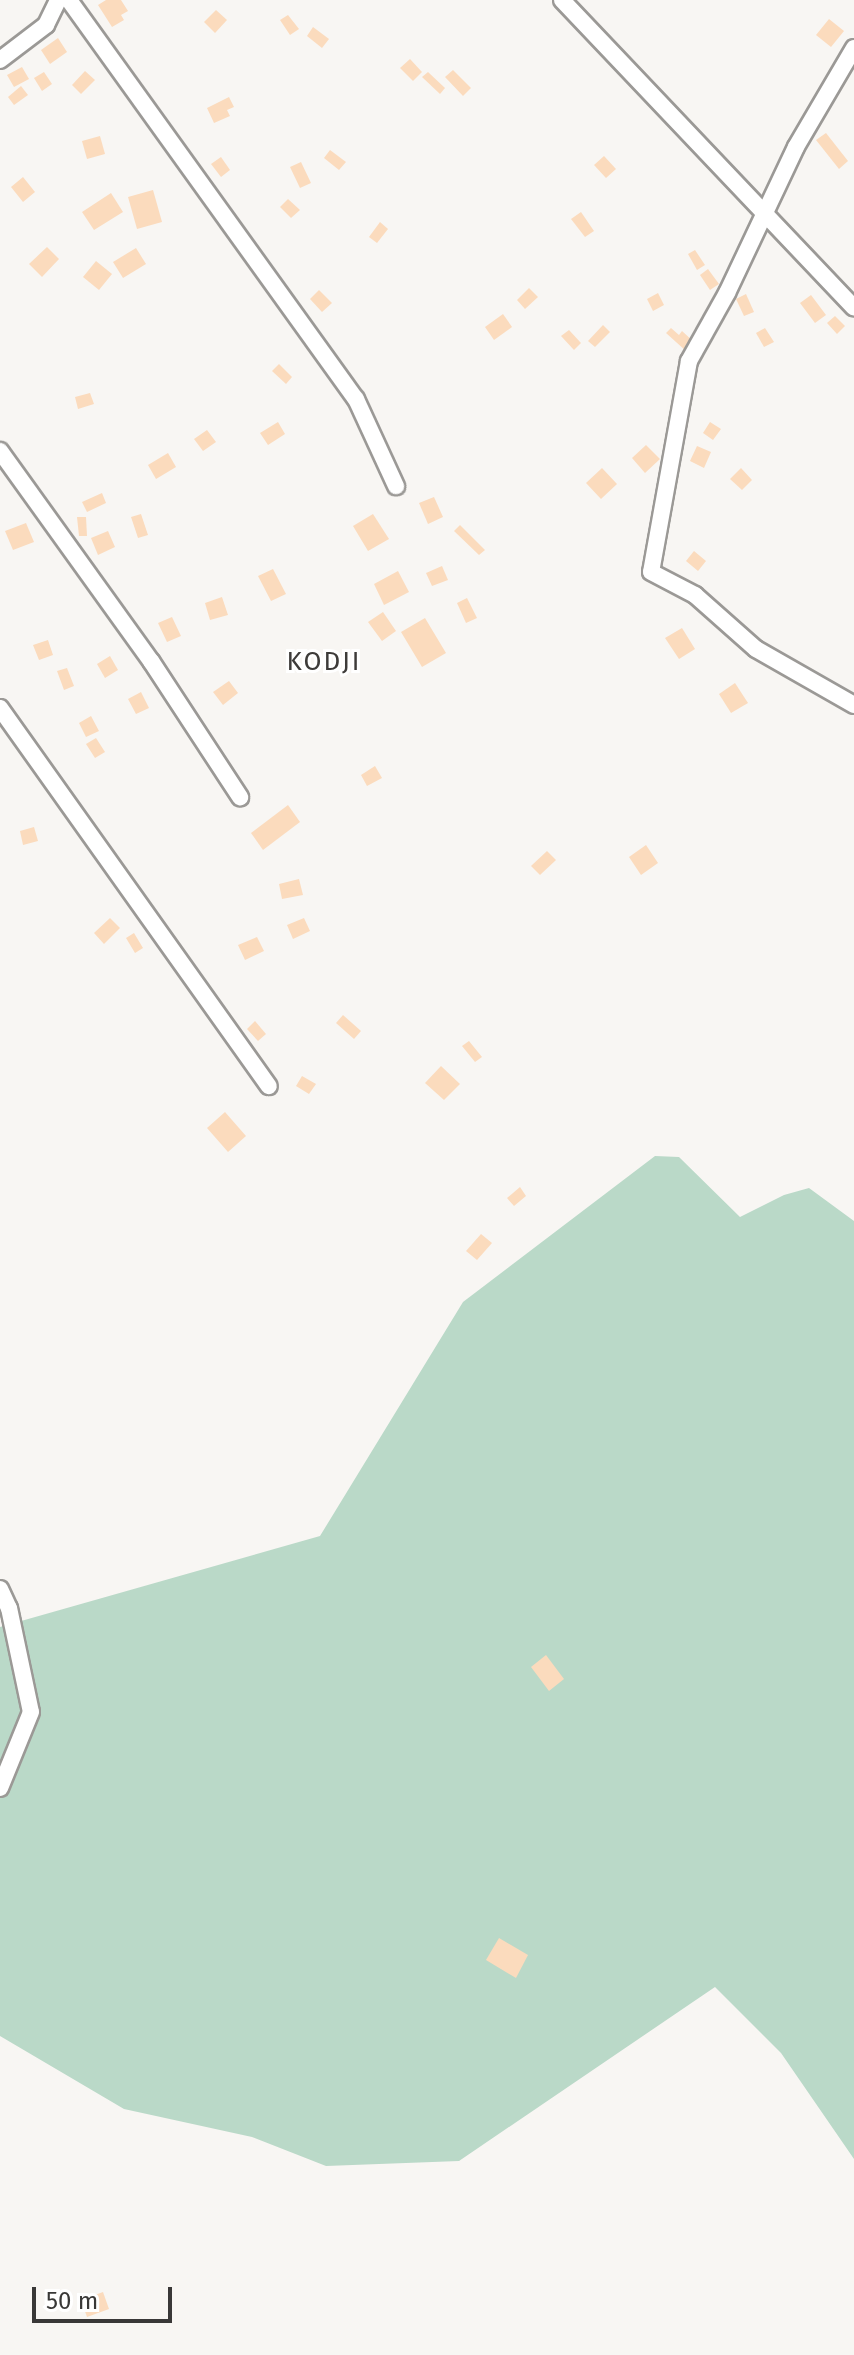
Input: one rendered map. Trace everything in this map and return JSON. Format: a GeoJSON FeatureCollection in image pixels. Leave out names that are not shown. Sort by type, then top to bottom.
{"type":"FeatureCollection","features":[{"type":"Feature","properties":{"kind":"street"},"geometry":{"type":"LineString","coordinates":[[0,60],[46,25],[58,0]]}},
{"type":"Feature","properties":{"kind":"street"},"geometry":{"type":"LineString","coordinates":[[69,0],[356,399],[396,486]]}},
{"type":"Feature","properties":{"kind":"street"},"geometry":{"type":"LineString","coordinates":[[562,0],[854,308]]}},
{"type":"Feature","properties":{"kind":"street"},"geometry":{"type":"LineString","coordinates":[[854,48],[796,147],[727,293],[689,361],[651,572],[695,595],[756,649],[854,705]]}},
{"type":"Feature","properties":{"kind":"street"},"geometry":{"type":"LineString","coordinates":[[0,451],[151,661],[240,797]]}},
{"type":"Feature","properties":{"kind":"street"},"geometry":{"type":"LineString","coordinates":[[0,708],[269,1086]]}},
{"type":"Feature","properties":{"kind":"street"},"geometry":{"type":"LineString","coordinates":[[0,1589],[9,1608],[31,1712],[0,1788]]}},
{"type":"Feature","properties":{"kind":"green space"},"geometry":{"type":"Polygon","coordinates":[[[655,1156],[679,1157],[740,1217],[784,1195],[809,1188],[854,1221],[854,2159],[781,2053],[715,1987],[459,2161],[326,2166],[252,2137],[124,2109],[0,2036],[0,1627],[320,1536],[463,1302],[655,1156]]]}},
{"type":"Feature","properties":{"kind":"building"},"geometry":{"type":"Polygon","coordinates":[[[106,0],[121,0],[128,11],[121,15],[124,20],[112,27],[98,5],[106,0]]]}},
{"type":"Feature","properties":{"kind":"building"},"geometry":{"type":"Polygon","coordinates":[[[216,10],[227,20],[215,33],[204,22],[216,10]]]}},
{"type":"Feature","properties":{"kind":"building"},"geometry":{"type":"Polygon","coordinates":[[[288,15],[299,29],[290,35],[280,20],[288,15]]]}},
{"type":"Feature","properties":{"kind":"building"},"geometry":{"type":"Polygon","coordinates":[[[829,19],[844,31],[831,47],[816,35],[829,19]]]}},
{"type":"Feature","properties":{"kind":"building"},"geometry":{"type":"Polygon","coordinates":[[[313,27],[329,39],[322,48],[307,36],[313,27]]]}},
{"type":"Feature","properties":{"kind":"building"},"geometry":{"type":"Polygon","coordinates":[[[58,38],[67,52],[50,64],[41,50],[58,38]]]}},
{"type":"Feature","properties":{"kind":"building"},"geometry":{"type":"Polygon","coordinates":[[[410,59],[422,72],[413,81],[400,68],[410,59]]]}},
{"type":"Feature","properties":{"kind":"building"},"geometry":{"type":"Polygon","coordinates":[[[22,67],[29,79],[14,87],[7,75],[22,67]]]}},
{"type":"Feature","properties":{"kind":"building"},"geometry":{"type":"Polygon","coordinates":[[[453,70],[471,88],[463,96],[445,77],[453,70]]]}},
{"type":"Feature","properties":{"kind":"building"},"geometry":{"type":"Polygon","coordinates":[[[85,71],[95,80],[81,94],[72,85],[85,71]]]}},
{"type":"Feature","properties":{"kind":"building"},"geometry":{"type":"Polygon","coordinates":[[[44,72],[52,84],[42,91],[34,78],[44,72]]]}},
{"type":"Feature","properties":{"kind":"building"},"geometry":{"type":"Polygon","coordinates":[[[428,72],[445,88],[440,94],[422,77],[428,72]]]}},
{"type":"Feature","properties":{"kind":"building"},"geometry":{"type":"Polygon","coordinates":[[[21,86],[28,95],[14,105],[8,97],[21,86]]]}},
{"type":"Feature","properties":{"kind":"building"},"geometry":{"type":"Polygon","coordinates":[[[229,97],[234,107],[227,110],[230,116],[214,123],[207,108],[229,97]]]}},
{"type":"Feature","properties":{"kind":"building"},"geometry":{"type":"Polygon","coordinates":[[[826,133],[848,161],[839,169],[816,140],[826,133]]]}},
{"type":"Feature","properties":{"kind":"building"},"geometry":{"type":"Polygon","coordinates":[[[100,136],[105,154],[87,159],[82,141],[100,136]]]}},
{"type":"Feature","properties":{"kind":"building"},"geometry":{"type":"Polygon","coordinates":[[[330,150],[346,162],[339,170],[324,158],[330,150]]]}},
{"type":"Feature","properties":{"kind":"building"},"geometry":{"type":"Polygon","coordinates":[[[604,156],[616,169],[606,178],[594,165],[604,156]]]}},
{"type":"Feature","properties":{"kind":"building"},"geometry":{"type":"Polygon","coordinates":[[[221,157],[230,170],[221,177],[211,164],[221,157]]]}},
{"type":"Feature","properties":{"kind":"building"},"geometry":{"type":"Polygon","coordinates":[[[301,162],[311,183],[300,188],[290,167],[301,162]]]}},
{"type":"Feature","properties":{"kind":"building"},"geometry":{"type":"Polygon","coordinates":[[[23,177],[35,192],[23,202],[11,187],[23,177]]]}},
{"type":"Feature","properties":{"kind":"building"},"geometry":{"type":"Polygon","coordinates":[[[153,190],[162,222],[137,229],[128,197],[153,190]]]}},
{"type":"Feature","properties":{"kind":"building"},"geometry":{"type":"Polygon","coordinates":[[[111,193],[123,212],[94,230],[82,212],[111,193]]]}},
{"type":"Feature","properties":{"kind":"building"},"geometry":{"type":"Polygon","coordinates":[[[288,199],[300,210],[291,218],[280,207],[288,199]]]}},
{"type":"Feature","properties":{"kind":"building"},"geometry":{"type":"Polygon","coordinates":[[[581,212],[594,231],[585,237],[571,219],[581,212]]]}},
{"type":"Feature","properties":{"kind":"building"},"geometry":{"type":"Polygon","coordinates":[[[380,222],[388,229],[377,243],[369,237],[380,222]]]}},
{"type":"Feature","properties":{"kind":"building"},"geometry":{"type":"Polygon","coordinates":[[[47,247],[59,259],[42,277],[29,264],[47,247]]]}},
{"type":"Feature","properties":{"kind":"building"},"geometry":{"type":"Polygon","coordinates":[[[136,248],[146,264],[123,278],[113,262],[136,248]]]}},
{"type":"Feature","properties":{"kind":"building"},"geometry":{"type":"Polygon","coordinates":[[[695,250],[705,265],[697,270],[688,254],[695,250]]]}},
{"type":"Feature","properties":{"kind":"building"},"geometry":{"type":"Polygon","coordinates":[[[96,261],[112,274],[99,290],[83,277],[96,261]]]}},
{"type":"Feature","properties":{"kind":"building"},"geometry":{"type":"Polygon","coordinates":[[[708,269],[719,284],[710,290],[700,275],[708,269]]]}},
{"type":"Feature","properties":{"kind":"building"},"geometry":{"type":"Polygon","coordinates":[[[529,288],[538,297],[525,309],[517,300],[529,288]]]}},
{"type":"Feature","properties":{"kind":"building"},"geometry":{"type":"Polygon","coordinates":[[[319,290],[332,303],[322,312],[310,299],[319,290]]]}},
{"type":"Feature","properties":{"kind":"building"},"geometry":{"type":"Polygon","coordinates":[[[658,293],[664,305],[653,311],[647,299],[658,293]]]}},
{"type":"Feature","properties":{"kind":"building"},"geometry":{"type":"Polygon","coordinates":[[[746,294],[754,312],[744,316],[736,299],[746,294]]]}},
{"type":"Feature","properties":{"kind":"building"},"geometry":{"type":"Polygon","coordinates":[[[811,295],[826,315],[815,323],[800,303],[811,295]]]}},
{"type":"Feature","properties":{"kind":"building"},"geometry":{"type":"Polygon","coordinates":[[[503,314],[512,327],[494,340],[485,327],[503,314]]]}},
{"type":"Feature","properties":{"kind":"building"},"geometry":{"type":"Polygon","coordinates":[[[835,316],[845,326],[837,334],[827,323],[835,316]]]}},
{"type":"Feature","properties":{"kind":"building"},"geometry":{"type":"Polygon","coordinates":[[[603,325],[610,332],[595,347],[588,341],[603,325]]]}},
{"type":"Feature","properties":{"kind":"building"},"geometry":{"type":"Polygon","coordinates":[[[671,328],[679,335],[682,331],[694,342],[686,351],[666,333],[671,328]]]}},
{"type":"Feature","properties":{"kind":"building"},"geometry":{"type":"Polygon","coordinates":[[[765,328],[774,342],[764,347],[756,333],[765,328]]]}},
{"type":"Feature","properties":{"kind":"building"},"geometry":{"type":"Polygon","coordinates":[[[569,330],[581,343],[574,350],[561,336],[569,330]]]}},
{"type":"Feature","properties":{"kind":"building"},"geometry":{"type":"Polygon","coordinates":[[[279,364],[292,377],[286,384],[272,371],[279,364]]]}},
{"type":"Feature","properties":{"kind":"building"},"geometry":{"type":"Polygon","coordinates":[[[90,393],[94,404],[78,409],[75,397],[90,393]]]}},
{"type":"Feature","properties":{"kind":"building"},"geometry":{"type":"Polygon","coordinates":[[[278,422],[285,434],[268,445],[260,433],[278,422]]]}},
{"type":"Feature","properties":{"kind":"building"},"geometry":{"type":"Polygon","coordinates":[[[710,422],[721,429],[713,440],[703,433],[710,422]]]}},
{"type":"Feature","properties":{"kind":"building"},"geometry":{"type":"Polygon","coordinates":[[[207,430],[216,442],[203,451],[194,439],[207,430]]]}},
{"type":"Feature","properties":{"kind":"building"},"geometry":{"type":"Polygon","coordinates":[[[646,445],[660,459],[645,473],[632,458],[646,445]]]}},
{"type":"Feature","properties":{"kind":"building"},"geometry":{"type":"Polygon","coordinates":[[[697,446],[711,452],[704,468],[690,461],[697,446]]]}},
{"type":"Feature","properties":{"kind":"building"},"geometry":{"type":"Polygon","coordinates":[[[168,453],[176,467],[156,479],[148,465],[168,453]]]}},
{"type":"Feature","properties":{"kind":"building"},"geometry":{"type":"Polygon","coordinates":[[[602,468],[617,484],[601,499],[586,483],[602,468]]]}},
{"type":"Feature","properties":{"kind":"building"},"geometry":{"type":"Polygon","coordinates":[[[741,468],[752,480],[742,490],[730,479],[741,468]]]}},
{"type":"Feature","properties":{"kind":"building"},"geometry":{"type":"Polygon","coordinates":[[[102,493],[106,503],[87,512],[82,502],[102,493]]]}},
{"type":"Feature","properties":{"kind":"building"},"geometry":{"type":"Polygon","coordinates":[[[434,497],[443,517],[428,524],[419,503],[434,497]]]}},
{"type":"Feature","properties":{"kind":"building"},"geometry":{"type":"Polygon","coordinates":[[[141,514],[148,535],[138,538],[131,517],[141,514]]]}},
{"type":"Feature","properties":{"kind":"building"},"geometry":{"type":"Polygon","coordinates":[[[373,514],[389,539],[368,551],[353,526],[373,514]]]}},
{"type":"Feature","properties":{"kind":"building"},"geometry":{"type":"Polygon","coordinates":[[[77,517],[86,517],[87,536],[79,536],[77,517]]]}},
{"type":"Feature","properties":{"kind":"building"},"geometry":{"type":"Polygon","coordinates":[[[26,523],[34,542],[13,550],[5,531],[26,523]]]}},
{"type":"Feature","properties":{"kind":"building"},"geometry":{"type":"Polygon","coordinates":[[[460,525],[485,550],[479,555],[454,531],[460,525]]]}},
{"type":"Feature","properties":{"kind":"building"},"geometry":{"type":"Polygon","coordinates":[[[108,531],[115,547],[98,555],[91,538],[108,531]]]}},
{"type":"Feature","properties":{"kind":"building"},"geometry":{"type":"Polygon","coordinates":[[[694,551],[706,561],[698,571],[686,561],[694,551]]]}},
{"type":"Feature","properties":{"kind":"building"},"geometry":{"type":"Polygon","coordinates":[[[442,566],[448,580],[432,586],[426,573],[442,566]]]}},
{"type":"Feature","properties":{"kind":"building"},"geometry":{"type":"Polygon","coordinates":[[[273,569],[286,594],[271,601],[258,576],[273,569]]]}},
{"type":"Feature","properties":{"kind":"building"},"geometry":{"type":"Polygon","coordinates":[[[398,571],[409,592],[384,605],[374,584],[398,571]]]}},
{"type":"Feature","properties":{"kind":"building"},"geometry":{"type":"Polygon","coordinates":[[[222,597],[228,615],[210,620],[205,603],[222,597]]]}},
{"type":"Feature","properties":{"kind":"building"},"geometry":{"type":"Polygon","coordinates":[[[467,598],[477,618],[466,623],[457,603],[467,598]]]}},
{"type":"Feature","properties":{"kind":"building"},"geometry":{"type":"Polygon","coordinates":[[[383,612],[396,631],[382,641],[368,622],[383,612]]]}},
{"type":"Feature","properties":{"kind":"building"},"geometry":{"type":"Polygon","coordinates":[[[172,617],[181,636],[167,642],[158,623],[172,617]]]}},
{"type":"Feature","properties":{"kind":"building"},"geometry":{"type":"Polygon","coordinates":[[[425,618],[446,653],[422,667],[401,632],[425,618]]]}},
{"type":"Feature","properties":{"kind":"building"},"geometry":{"type":"Polygon","coordinates":[[[682,628],[695,649],[679,659],[665,638],[682,628]]]}},
{"type":"Feature","properties":{"kind":"building"},"geometry":{"type":"Polygon","coordinates":[[[48,640],[53,655],[39,660],[33,645],[48,640]]]}},
{"type":"Feature","properties":{"kind":"building"},"geometry":{"type":"Polygon","coordinates":[[[110,656],[118,670],[105,678],[97,664],[110,656]]]}},
{"type":"Feature","properties":{"kind":"building"},"geometry":{"type":"Polygon","coordinates":[[[67,668],[74,686],[64,690],[57,671],[67,668]]]}},
{"type":"Feature","properties":{"kind":"building"},"geometry":{"type":"Polygon","coordinates":[[[229,681],[238,693],[223,705],[213,692],[229,681]]]}},
{"type":"Feature","properties":{"kind":"building"},"geometry":{"type":"Polygon","coordinates":[[[735,683],[748,703],[731,713],[719,694],[735,683]]]}},
{"type":"Feature","properties":{"kind":"building"},"geometry":{"type":"Polygon","coordinates":[[[141,692],[149,708],[136,714],[128,699],[141,692]]]}},
{"type":"Feature","properties":{"kind":"building"},"geometry":{"type":"Polygon","coordinates":[[[91,716],[99,731],[86,737],[79,723],[91,716]]]}},
{"type":"Feature","properties":{"kind":"building"},"geometry":{"type":"Polygon","coordinates":[[[96,738],[105,752],[95,758],[86,744],[96,738]]]}},
{"type":"Feature","properties":{"kind":"building"},"geometry":{"type":"Polygon","coordinates":[[[375,766],[382,778],[367,786],[361,775],[375,766]]]}},
{"type":"Feature","properties":{"kind":"building"},"geometry":{"type":"Polygon","coordinates":[[[288,805],[300,822],[263,850],[251,833],[288,805]]]}},
{"type":"Feature","properties":{"kind":"building"},"geometry":{"type":"Polygon","coordinates":[[[34,827],[38,841],[23,845],[20,831],[34,827]]]}},
{"type":"Feature","properties":{"kind":"building"},"geometry":{"type":"Polygon","coordinates":[[[646,845],[658,863],[641,875],[629,857],[646,845]]]}},
{"type":"Feature","properties":{"kind":"building"},"geometry":{"type":"Polygon","coordinates":[[[547,851],[556,860],[540,875],[531,866],[547,851]]]}},
{"type":"Feature","properties":{"kind":"building"},"geometry":{"type":"Polygon","coordinates":[[[299,879],[303,895],[282,899],[279,884],[299,879]]]}},
{"type":"Feature","properties":{"kind":"building"},"geometry":{"type":"Polygon","coordinates":[[[110,918],[120,928],[104,944],[94,933],[110,918]]]}},
{"type":"Feature","properties":{"kind":"building"},"geometry":{"type":"Polygon","coordinates":[[[304,918],[310,931],[293,939],[287,925],[304,918]]]}},
{"type":"Feature","properties":{"kind":"building"},"geometry":{"type":"Polygon","coordinates":[[[134,933],[143,948],[135,953],[126,938],[134,933]]]}},
{"type":"Feature","properties":{"kind":"building"},"geometry":{"type":"Polygon","coordinates":[[[257,937],[264,951],[245,960],[238,945],[257,937]]]}},
{"type":"Feature","properties":{"kind":"building"},"geometry":{"type":"Polygon","coordinates":[[[343,1015],[361,1031],[354,1039],[336,1023],[343,1015]]]}},
{"type":"Feature","properties":{"kind":"building"},"geometry":{"type":"Polygon","coordinates":[[[255,1021],[266,1034],[258,1041],[247,1029],[255,1021]]]}},
{"type":"Feature","properties":{"kind":"building"},"geometry":{"type":"Polygon","coordinates":[[[469,1041],[482,1057],[475,1062],[462,1046],[469,1041]]]}},
{"type":"Feature","properties":{"kind":"building"},"geometry":{"type":"Polygon","coordinates":[[[441,1066],[460,1084],[444,1100],[425,1083],[441,1066]]]}},
{"type":"Feature","properties":{"kind":"building"},"geometry":{"type":"Polygon","coordinates":[[[302,1076],[316,1084],[309,1094],[296,1086],[302,1076]]]}},
{"type":"Feature","properties":{"kind":"building"},"geometry":{"type":"Polygon","coordinates":[[[225,1112],[246,1136],[228,1152],[207,1128],[225,1112]]]}},
{"type":"Feature","properties":{"kind":"building"},"geometry":{"type":"Polygon","coordinates":[[[520,1187],[526,1196],[514,1206],[507,1198],[520,1187]]]}},
{"type":"Feature","properties":{"kind":"building"},"geometry":{"type":"Polygon","coordinates":[[[481,1234],[492,1243],[477,1260],[466,1251],[481,1234]]]}},
{"type":"Feature","properties":{"kind":"building"},"geometry":{"type":"Polygon","coordinates":[[[546,1655],[564,1679],[549,1691],[531,1667],[546,1655]]]}},
{"type":"Feature","properties":{"kind":"building"},"geometry":{"type":"Polygon","coordinates":[[[499,1938],[528,1955],[516,1978],[486,1960],[499,1938]]]}},
{"type":"Feature","properties":{"kind":"building"},"geometry":{"type":"Polygon","coordinates":[[[103,2292],[109,2309],[87,2317],[81,2300],[103,2292]]]}},
{"type":"Feature","properties":{"kind":"district","name":"KODJI"},"geometry":{"type":"Point","coordinates":[324,662]}}]}
